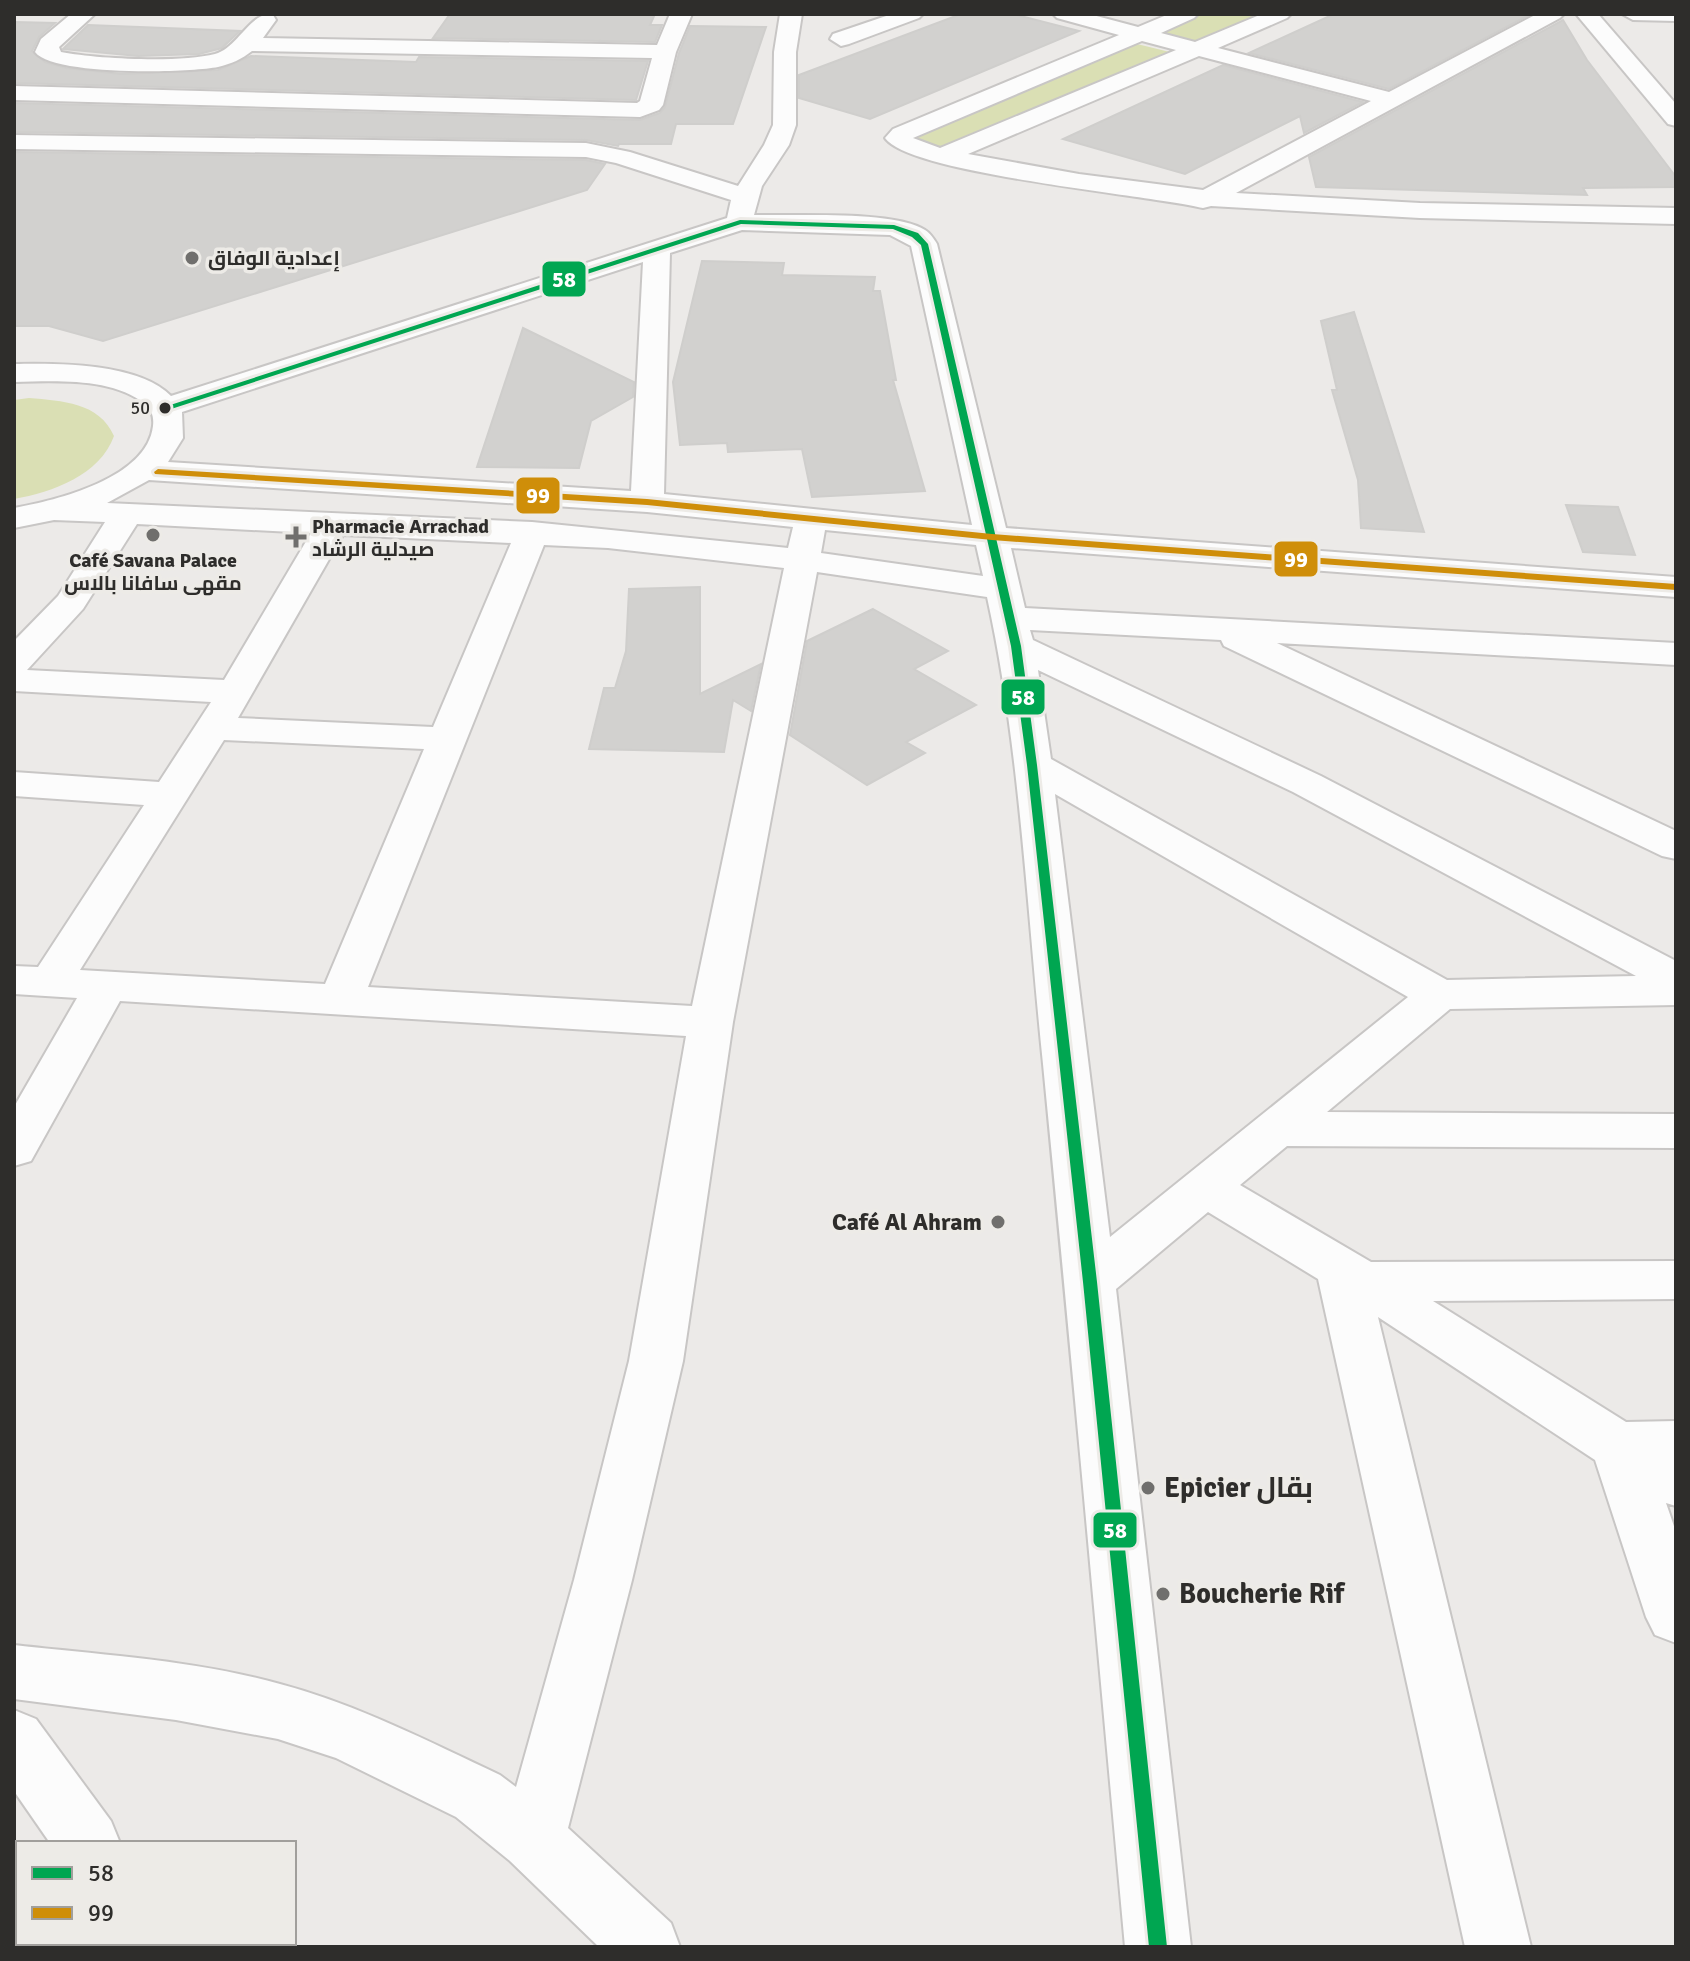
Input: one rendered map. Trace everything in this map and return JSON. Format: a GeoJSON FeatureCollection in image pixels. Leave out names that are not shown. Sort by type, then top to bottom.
{"type":"FeatureCollection","features":[{"type":"Feature","properties":{"kind":"street"},"geometry":{"type":"LineString","coordinates":[[84,14],[49,44],[46,52],[65,60],[202,63],[221,60],[249,44],[269,14]]}},
{"type":"Feature","properties":{"kind":"street"},"geometry":{"type":"LineString","coordinates":[[14,93],[630,111],[651,105],[665,52],[681,14]]}},
{"type":"Feature","properties":{"kind":"street"},"geometry":{"type":"LineString","coordinates":[[165,408],[657,250],[742,209],[784,129],[785,53],[791,14]]}},
{"type":"Feature","properties":{"kind":"street"},"geometry":{"type":"LineString","coordinates":[[841,39],[912,14]]}},
{"type":"Feature","properties":{"kind":"street"},"geometry":{"type":"LineString","coordinates":[[1064,14],[1389,99]]}},
{"type":"Feature","properties":{"kind":"street"},"geometry":{"type":"LineString","coordinates":[[1187,14],[898,136],[905,144],[944,155],[1091,185],[1203,200],[1462,212],[1676,216]]}},
{"type":"Feature","properties":{"kind":"street"},"geometry":{"type":"LineString","coordinates":[[944,155],[1280,14]]}},
{"type":"Feature","properties":{"kind":"street"},"geometry":{"type":"LineString","coordinates":[[1203,200],[1553,14]]}},
{"type":"Feature","properties":{"kind":"street"},"geometry":{"type":"LineString","coordinates":[[1587,14],[1676,119]]}},
{"type":"Feature","properties":{"kind":"street"},"geometry":{"type":"LineString","coordinates":[[1633,14],[1676,15]]}},
{"type":"Feature","properties":{"kind":"street"},"geometry":{"type":"LineString","coordinates":[[401,45],[416,24]]}},
{"type":"Feature","properties":{"kind":"street"},"geometry":{"type":"LineString","coordinates":[[563,50],[575,26]]}},
{"type":"Feature","properties":{"kind":"street"},"geometry":{"type":"LineString","coordinates":[[249,44],[665,52]]}},
{"type":"Feature","properties":{"kind":"street"},"geometry":{"type":"LineString","coordinates":[[14,142],[586,150],[621,157],[742,209],[894,227],[915,235],[924,244],[1009,618],[1032,765],[1090,1282],[1158,1947]]}},
{"type":"Feature","properties":{"kind":"street"},"geometry":{"type":"LineString","coordinates":[[647,502],[657,250]]}},
{"type":"Feature","properties":{"kind":"street"},"geometry":{"type":"LineString","coordinates":[[14,373],[65,372],[109,378],[144,390],[165,408],[170,428],[162,449],[140,470],[103,492],[55,510],[14,518]]}},
{"type":"Feature","properties":{"kind":"street"},"geometry":{"type":"LineString","coordinates":[[140,470],[647,502],[806,539],[1009,618],[1307,784],[1676,979]]}},
{"type":"Feature","properties":{"kind":"street"},"geometry":{"type":"LineString","coordinates":[[55,510],[532,532],[806,539],[992,537],[1676,587]]}},
{"type":"Feature","properties":{"kind":"street"},"geometry":{"type":"LineString","coordinates":[[14,662],[71,602],[127,513]]}},
{"type":"Feature","properties":{"kind":"street"},"geometry":{"type":"LineString","coordinates":[[32,982],[169,795],[236,692],[333,523]]}},
{"type":"Feature","properties":{"kind":"street"},"geometry":{"type":"LineString","coordinates":[[340,1001],[532,532]]}},
{"type":"Feature","properties":{"kind":"street"},"geometry":{"type":"LineString","coordinates":[[533,1839],[603,1580],[656,1361],[711,1022],[806,539]]}},
{"type":"Feature","properties":{"kind":"street"},"geometry":{"type":"LineString","coordinates":[[1009,618],[1676,654]]}},
{"type":"Feature","properties":{"kind":"street"},"geometry":{"type":"LineString","coordinates":[[1218,629],[1676,847]]}},
{"type":"Feature","properties":{"kind":"street"},"geometry":{"type":"LineString","coordinates":[[14,680],[236,692]]}},
{"type":"Feature","properties":{"kind":"street"},"geometry":{"type":"LineString","coordinates":[[212,728],[447,739]]}},
{"type":"Feature","properties":{"kind":"street"},"geometry":{"type":"LineString","coordinates":[[1032,765],[1439,995],[1676,990]]}},
{"type":"Feature","properties":{"kind":"street"},"geometry":{"type":"LineString","coordinates":[[14,784],[169,795]]}},
{"type":"Feature","properties":{"kind":"street"},"geometry":{"type":"LineString","coordinates":[[32,982],[711,1022]]}},
{"type":"Feature","properties":{"kind":"street"},"geometry":{"type":"LineString","coordinates":[[14,1149],[106,986]]}},
{"type":"Feature","properties":{"kind":"street"},"geometry":{"type":"LineString","coordinates":[[1090,1282],[1439,995]]}},
{"type":"Feature","properties":{"kind":"street"},"geometry":{"type":"LineString","coordinates":[[1277,1129],[1676,1131]]}},
{"type":"Feature","properties":{"kind":"street"},"geometry":{"type":"LineString","coordinates":[[1206,1188],[1352,1276],[1676,1483]]}},
{"type":"Feature","properties":{"kind":"street"},"geometry":{"type":"LineString","coordinates":[[1352,1276],[1676,1280]]}},
{"type":"Feature","properties":{"kind":"street"},"geometry":{"type":"LineString","coordinates":[[1352,1276],[1498,1947]]}},
{"type":"Feature","properties":{"kind":"street"},"geometry":{"type":"LineString","coordinates":[[1618,1445],[1676,1444]]}},
{"type":"Feature","properties":{"kind":"street"},"geometry":{"type":"LineString","coordinates":[[1618,1445],[1676,1617]]}},
{"type":"Feature","properties":{"kind":"street"},"geometry":{"type":"LineString","coordinates":[[14,1672],[176,1692],[278,1711],[351,1735],[478,1796],[533,1839],[647,1947]]}},
{"type":"Feature","properties":{"kind":"street"},"geometry":{"type":"LineString","coordinates":[[14,1739],[87,1841]]}},
{"type":"Feature","properties":{"kind":"green space"},"geometry":{"type":"Polygon","coordinates":[[[1195,14],[1274,14],[1210,46],[1154,31],[1195,14]]]}},
{"type":"Feature","properties":{"kind":"green space"},"geometry":{"type":"Polygon","coordinates":[[[1133,43],[1186,56],[944,151],[903,139],[1133,43]]]}},
{"type":"Feature","properties":{"kind":"green space"},"geometry":{"type":"Polygon","coordinates":[[[29,398],[78,405],[99,416],[114,436],[98,461],[73,480],[44,492],[14,499],[14,400],[29,398]]]}},
{"type":"Feature","properties":{"kind":"building"},"geometry":{"type":"Polygon","coordinates":[[[450,14],[655,14],[650,25],[662,25],[655,42],[433,38],[450,14]]]}},
{"type":"Feature","properties":{"kind":"building"},"geometry":{"type":"Polygon","coordinates":[[[961,14],[1013,14],[1079,31],[870,119],[799,98],[799,75],[961,14]]]}},
{"type":"Feature","properties":{"kind":"building"},"geometry":{"type":"Polygon","coordinates":[[[1334,14],[1531,14],[1389,89],[1249,53],[1334,14]]]}},
{"type":"Feature","properties":{"kind":"building"},"geometry":{"type":"Polygon","coordinates":[[[1563,20],[1587,60],[1676,177],[1676,187],[1583,188],[1587,195],[1316,187],[1309,157],[1563,20]]]}},
{"type":"Feature","properties":{"kind":"building"},"geometry":{"type":"Polygon","coordinates":[[[14,22],[55,23],[39,37],[32,51],[45,62],[66,68],[121,74],[218,70],[251,56],[416,62],[419,57],[648,61],[636,100],[14,83],[14,22]]]}},
{"type":"Feature","properties":{"kind":"building"},"geometry":{"type":"Polygon","coordinates":[[[88,25],[240,31],[222,48],[199,54],[138,56],[63,49],[88,25]]]}},
{"type":"Feature","properties":{"kind":"building"},"geometry":{"type":"Polygon","coordinates":[[[690,26],[766,27],[733,124],[676,124],[671,144],[618,146],[586,140],[14,132],[14,103],[640,120],[660,113],[665,107],[679,53],[690,26]]]}},
{"type":"Feature","properties":{"kind":"building"},"geometry":{"type":"Polygon","coordinates":[[[1223,65],[1363,102],[1304,133],[1300,116],[1185,174],[1063,139],[1223,65]]]}},
{"type":"Feature","properties":{"kind":"building","name":"إعدادية الوفاق"},"geometry":{"type":"Polygon","coordinates":[[[14,152],[586,160],[605,164],[587,190],[103,341],[49,326],[14,326],[14,152]]]}},
{"type":"Feature","properties":{"kind":"building"},"geometry":{"type":"Polygon","coordinates":[[[702,261],[784,263],[782,275],[875,277],[873,291],[880,291],[896,380],[893,380],[925,491],[812,497],[802,449],[728,452],[727,443],[680,445],[673,382],[702,261]]]}},
{"type":"Feature","properties":{"kind":"building"},"geometry":{"type":"Polygon","coordinates":[[[1354,312],[1424,532],[1361,528],[1358,480],[1332,390],[1337,390],[1321,321],[1354,312]]]}},
{"type":"Feature","properties":{"kind":"building"},"geometry":{"type":"Polygon","coordinates":[[[523,328],[634,382],[633,397],[591,421],[579,468],[477,467],[523,328]]]}},
{"type":"Feature","properties":{"kind":"building"},"geometry":{"type":"Polygon","coordinates":[[[1566,505],[1618,507],[1635,555],[1583,552],[1566,505]]]}},
{"type":"Feature","properties":{"kind":"building"},"geometry":{"type":"Polygon","coordinates":[[[700,587],[700,694],[761,664],[751,711],[733,700],[724,752],[589,749],[604,688],[615,688],[626,651],[629,589],[700,587]]]}},
{"type":"Feature","properties":{"kind":"building"},"geometry":{"type":"Polygon","coordinates":[[[873,609],[948,651],[914,669],[976,705],[906,742],[925,753],[867,785],[790,735],[807,641],[873,609]]]}},
{"type":"Feature","properties":{"kind":"transit line","name":"58"},"geometry":{"type":"LineString","coordinates":[[165,408],[740,222],[894,227],[915,235],[924,244],[1016,646],[1090,1282],[1158,1947]]}},
{"type":"Feature","properties":{"kind":"transit line","name":"99"},"geometry":{"type":"LineString","coordinates":[[158,472],[647,502],[992,537],[1676,587]]}},
{"type":"Feature","properties":{"kind":"place","name":"إعدادية الوفاق"},"geometry":{"type":"Point","coordinates":[192,258]}},
{"type":"Feature","properties":{"kind":"place","name":"50"},"geometry":{"type":"Point","coordinates":[165,408]}},
{"type":"Feature","properties":{"kind":"place","name":"Café Savana Palace مقهى سافانا بالاس"},"geometry":{"type":"Point","coordinates":[153,535]}},
{"type":"Feature","properties":{"kind":"place","name":"Pharmacie Arrachad صيدلية الرشاد"},"geometry":{"type":"Point","coordinates":[296,537]}},
{"type":"Feature","properties":{"kind":"place","name":"Café Al Ahram"},"geometry":{"type":"Point","coordinates":[998,1222]}},
{"type":"Feature","properties":{"kind":"place","name":"Epicier بقال"},"geometry":{"type":"Point","coordinates":[1148,1488]}},
{"type":"Feature","properties":{"kind":"place","name":"Boucherie Rif"},"geometry":{"type":"Point","coordinates":[1163,1594]}}]}
